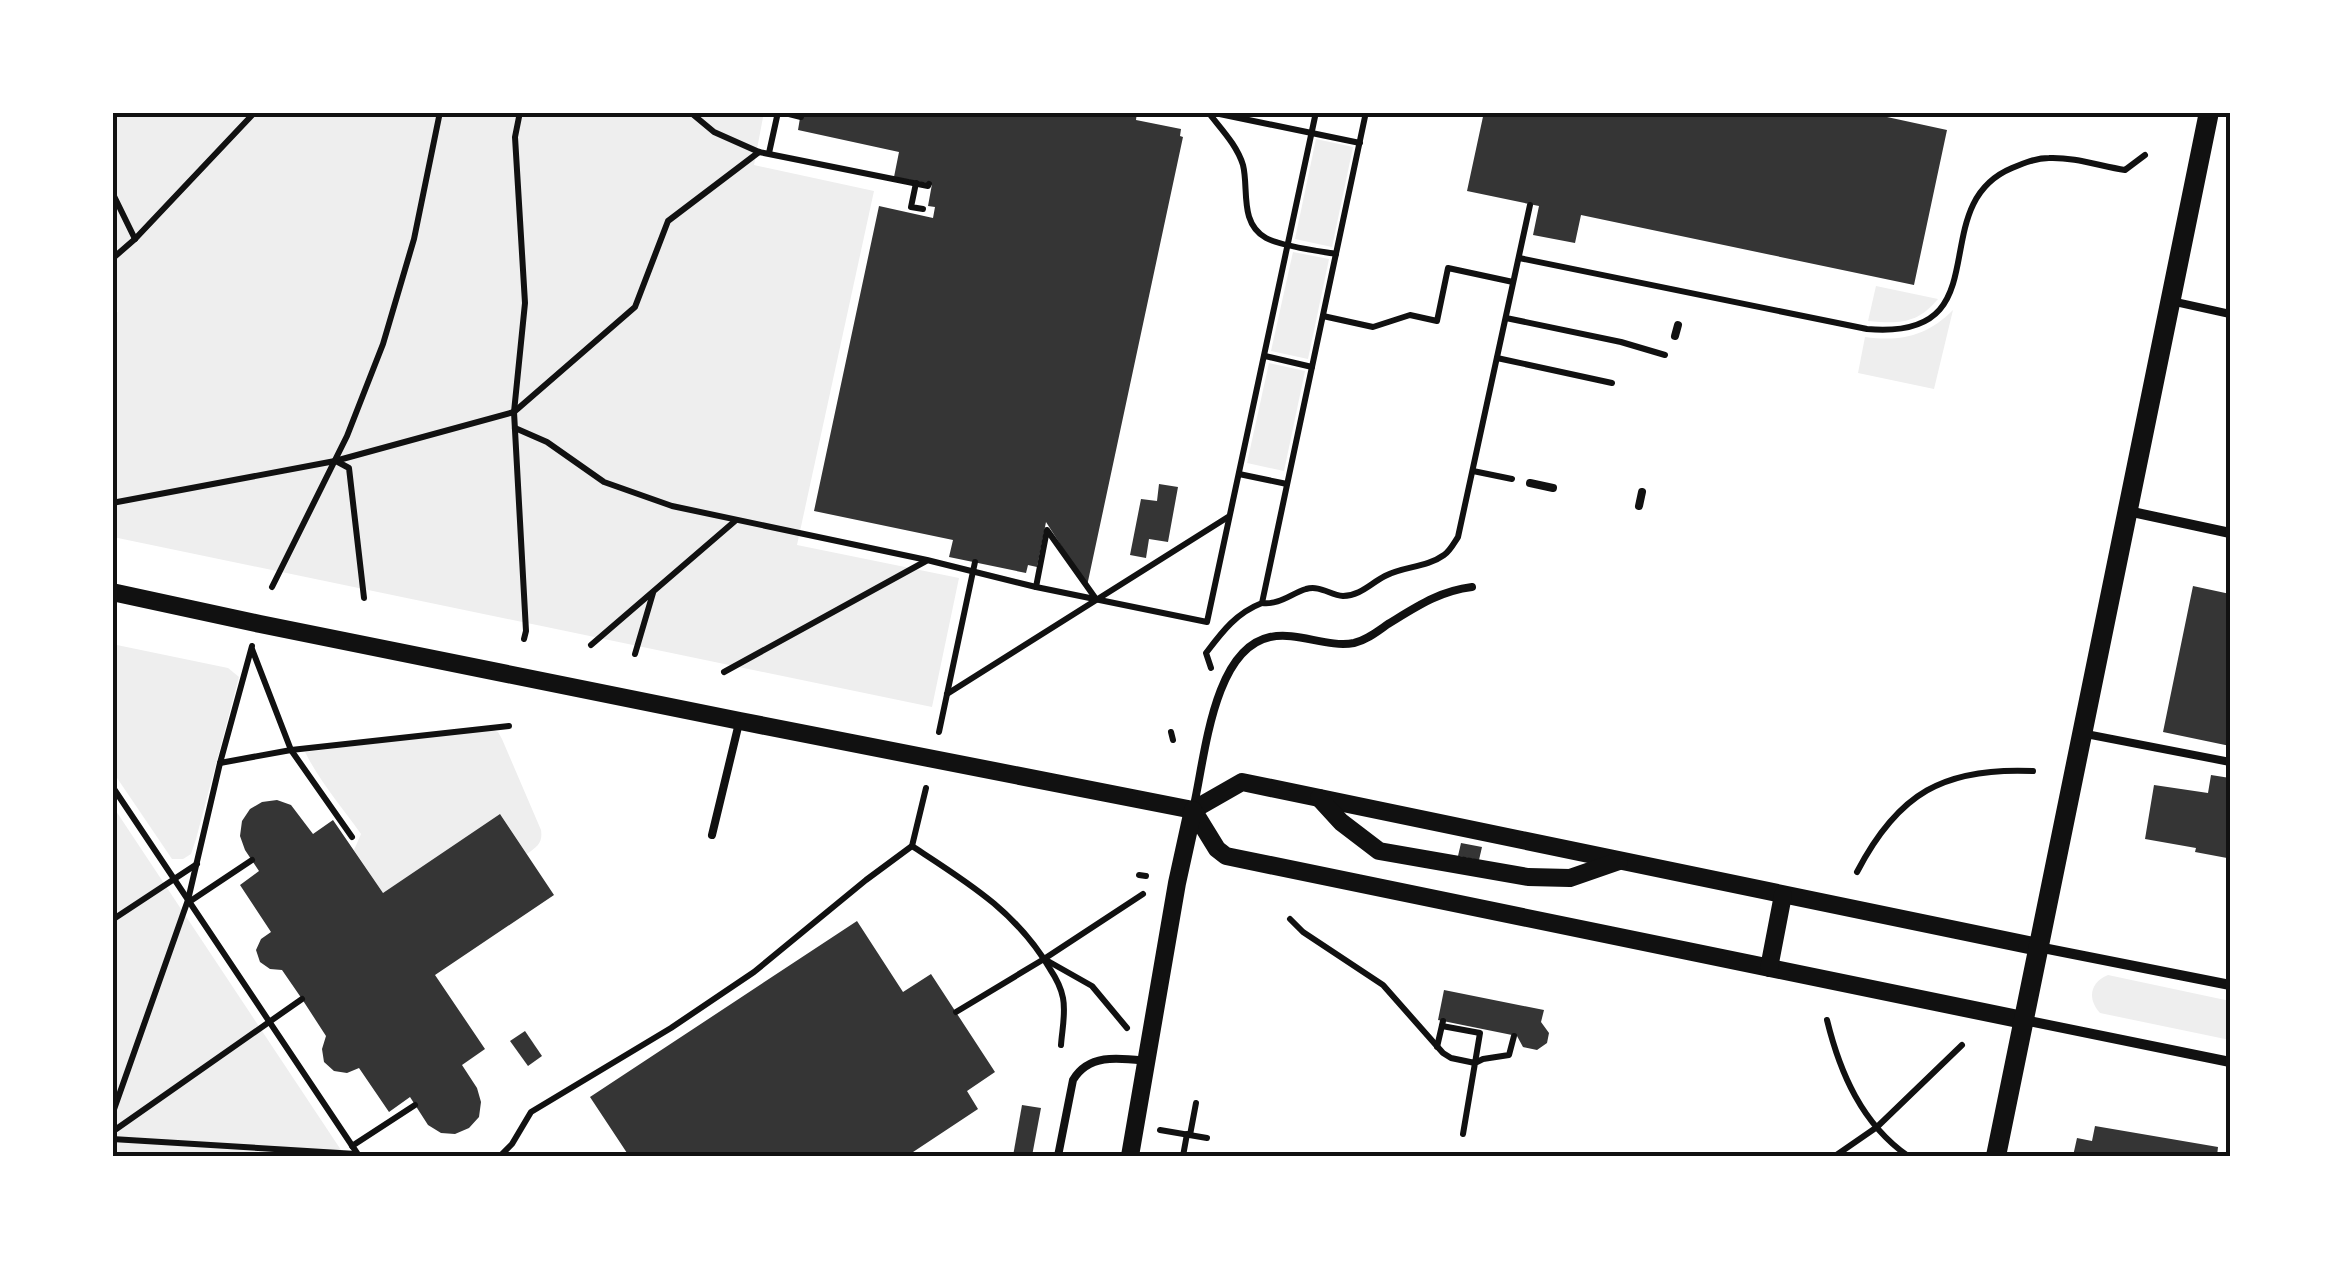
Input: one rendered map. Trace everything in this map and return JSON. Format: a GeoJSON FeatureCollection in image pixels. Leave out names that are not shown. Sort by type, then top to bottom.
{"type":"FeatureCollection","features":[{"type":"Feature","properties":{"kind":"main road"},"geometry":{"type":"LineString","coordinates":[[1996,1156],[2209,112]]}},
{"type":"Feature","properties":{"kind":"street"},"geometry":{"type":"LineString","coordinates":[[2127,510],[2230,532]]}},
{"type":"Feature","properties":{"kind":"street"},"geometry":{"type":"LineString","coordinates":[[112,592],[740,722],[1194,810],[1242,782],[2230,985]]}},
{"type":"Feature","properties":{"kind":"street"},"geometry":{"type":"LineString","coordinates":[[1318,798],[1341,822],[1379,851],[1528,878],[1570,878],[1620,860]]}},
{"type":"Feature","properties":{"kind":"street"},"geometry":{"type":"LineString","coordinates":[[1194,810],[1217,849],[1226,856],[2230,1062]]}},
{"type":"Feature","properties":{"kind":"street"},"geometry":{"type":"LineString","coordinates":[[1130,1156],[1194,810]]}},
{"type":"Feature","properties":{"kind":"street"},"geometry":{"type":"LineString","coordinates":[[1769,968],[1783,895]]}},
{"type":"Feature","properties":{"kind":"lane"},"geometry":{"type":"LineString","coordinates":[[2170,301],[2230,314]]}},
{"type":"Feature","properties":{"kind":"lane"},"geometry":{"type":"LineString","coordinates":[[1675,336],[1678,325]]}},
{"type":"Feature","properties":{"kind":"lane"},"geometry":{"type":"LineString","coordinates":[[1530,483],[1553,488]]}},
{"type":"Feature","properties":{"kind":"lane"},"geometry":{"type":"LineString","coordinates":[[1640,506],[1642,492]]}},
{"type":"Feature","properties":{"kind":"lane"},"geometry":{"type":"LineString","coordinates":[[1194,810],[1219,692],[1233,662],[1252,644],[1282,636],[1354,643],[1429,600],[1450,590],[1472,586]]}},
{"type":"Feature","properties":{"kind":"lane"},"geometry":{"type":"LineString","coordinates":[[712,836],[740,722]]}},
{"type":"Feature","properties":{"kind":"lane"},"geometry":{"type":"LineString","coordinates":[[2082,733],[2230,762]]}},
{"type":"Feature","properties":{"kind":"lane"},"geometry":{"type":"LineString","coordinates":[[1058,1156],[1073,1080],[1080,1069],[1100,1059],[1147,1061]]}},
{"type":"Feature","properties":{"kind":"path"},"geometry":{"type":"LineString","coordinates":[[112,258],[135,239],[255,112]]}},
{"type":"Feature","properties":{"kind":"path"},"geometry":{"type":"LineString","coordinates":[[272,587],[366,391],[400,292],[440,112]]}},
{"type":"Feature","properties":{"kind":"path"},"geometry":{"type":"LineString","coordinates":[[520,112],[515,137],[525,303],[514,428],[525,635]]}},
{"type":"Feature","properties":{"kind":"path"},"geometry":{"type":"LineString","coordinates":[[690,112],[714,132],[760,152],[929,184]]}},
{"type":"Feature","properties":{"kind":"path"},"geometry":{"type":"LineString","coordinates":[[769,154],[779,112],[801,117]]}},
{"type":"Feature","properties":{"kind":"path"},"geometry":{"type":"LineString","coordinates":[[1209,112],[1360,143]]}},
{"type":"Feature","properties":{"kind":"path"},"geometry":{"type":"LineString","coordinates":[[1209,112],[1236,146],[1244,169],[1245,200],[1252,224],[1266,238],[1336,254]]}},
{"type":"Feature","properties":{"kind":"path"},"geometry":{"type":"LineString","coordinates":[[514,428],[547,442],[604,482],[672,506],[1207,622],[1316,112]]}},
{"type":"Feature","properties":{"kind":"path"},"geometry":{"type":"LineString","coordinates":[[1262,602],[1366,112]]}},
{"type":"Feature","properties":{"kind":"path"},"geometry":{"type":"LineString","coordinates":[[112,503],[335,461],[514,412],[636,307],[668,221],[760,152]]}},
{"type":"Feature","properties":{"kind":"path"},"geometry":{"type":"LineString","coordinates":[[1519,258],[1867,330],[1910,328],[1927,322],[1953,290],[1964,224],[1982,190],[1998,174],[2035,159],[2049,158],[2125,170],[2145,155]]}},
{"type":"Feature","properties":{"kind":"path"},"geometry":{"type":"LineString","coordinates":[[916,183],[911,207],[923,210]]}},
{"type":"Feature","properties":{"kind":"path"},"geometry":{"type":"LineString","coordinates":[[112,192],[135,239]]}},
{"type":"Feature","properties":{"kind":"path"},"geometry":{"type":"LineString","coordinates":[[1206,653],[1228,624],[1262,602],[1276,603],[1318,588],[1348,596],[1388,574],[1418,567],[1444,555],[1458,537],[1530,204]]}},
{"type":"Feature","properties":{"kind":"path"},"geometry":{"type":"LineString","coordinates":[[1526,223],[1536,225]]}},
{"type":"Feature","properties":{"kind":"path"},"geometry":{"type":"LineString","coordinates":[[1322,316],[1374,327],[1410,315],[1437,321],[1448,268],[1513,282]]}},
{"type":"Feature","properties":{"kind":"path"},"geometry":{"type":"LineString","coordinates":[[1506,318],[1671,356]]}},
{"type":"Feature","properties":{"kind":"path"},"geometry":{"type":"LineString","coordinates":[[1264,356],[1312,366]]}},
{"type":"Feature","properties":{"kind":"path"},"geometry":{"type":"LineString","coordinates":[[1497,358],[1612,383]]}},
{"type":"Feature","properties":{"kind":"path"},"geometry":{"type":"LineString","coordinates":[[335,461],[349,468],[364,598]]}},
{"type":"Feature","properties":{"kind":"path"},"geometry":{"type":"LineString","coordinates":[[1472,470],[1513,479]]}},
{"type":"Feature","properties":{"kind":"path"},"geometry":{"type":"LineString","coordinates":[[1239,474],[1287,484]]}},
{"type":"Feature","properties":{"kind":"path"},"geometry":{"type":"LineString","coordinates":[[947,694],[1230,516]]}},
{"type":"Feature","properties":{"kind":"path"},"geometry":{"type":"LineString","coordinates":[[591,645],[736,520]]}},
{"type":"Feature","properties":{"kind":"path"},"geometry":{"type":"LineString","coordinates":[[1036,587],[1047,530],[1097,600]]}},
{"type":"Feature","properties":{"kind":"path"},"geometry":{"type":"LineString","coordinates":[[724,672],[927,560]]}},
{"type":"Feature","properties":{"kind":"path"},"geometry":{"type":"LineString","coordinates":[[939,732],[975,562]]}},
{"type":"Feature","properties":{"kind":"path"},"geometry":{"type":"LineString","coordinates":[[635,654],[653,592]]}},
{"type":"Feature","properties":{"kind":"path"},"geometry":{"type":"LineString","coordinates":[[112,1115],[189,901],[220,764],[253,644],[291,750],[352,837]]}},
{"type":"Feature","properties":{"kind":"path"},"geometry":{"type":"LineString","coordinates":[[220,764],[291,750],[509,726]]}},
{"type":"Feature","properties":{"kind":"path"},"geometry":{"type":"LineString","coordinates":[[1857,872],[1874,840],[1897,812],[1926,790],[1960,776],[1996,769],[2032,771]]}},
{"type":"Feature","properties":{"kind":"path"},"geometry":{"type":"LineString","coordinates":[[112,786],[356,1152]]}},
{"type":"Feature","properties":{"kind":"path"},"geometry":{"type":"LineString","coordinates":[[500,1156],[531,1112],[671,1028],[754,972],[912,846],[926,788]]}},
{"type":"Feature","properties":{"kind":"path"},"geometry":{"type":"LineString","coordinates":[[912,846],[985,894],[1023,930],[1044,958],[1063,997],[1061,1044]]}},
{"type":"Feature","properties":{"kind":"path"},"geometry":{"type":"LineString","coordinates":[[189,901],[252,860]]}},
{"type":"Feature","properties":{"kind":"path"},"geometry":{"type":"LineString","coordinates":[[112,920],[197,864]]}},
{"type":"Feature","properties":{"kind":"path"},"geometry":{"type":"LineString","coordinates":[[956,1012],[1143,894]]}},
{"type":"Feature","properties":{"kind":"path"},"geometry":{"type":"LineString","coordinates":[[1290,919],[1382,985],[1436,1048],[1451,1058],[1474,1063],[1509,1055],[1514,1036]]}},
{"type":"Feature","properties":{"kind":"path"},"geometry":{"type":"LineString","coordinates":[[1044,958],[1092,986],[1128,1029]]}},
{"type":"Feature","properties":{"kind":"path"},"geometry":{"type":"LineString","coordinates":[[112,1136],[302,999]]}},
{"type":"Feature","properties":{"kind":"path"},"geometry":{"type":"LineString","coordinates":[[1828,1020],[1837,1058],[1854,1094],[1876,1127],[1908,1156]]}},
{"type":"Feature","properties":{"kind":"path"},"geometry":{"type":"LineString","coordinates":[[1436,1048],[1443,1024],[1480,1033],[1462,1134]]}},
{"type":"Feature","properties":{"kind":"path"},"geometry":{"type":"LineString","coordinates":[[1835,1156],[1876,1127],[1962,1044]]}},
{"type":"Feature","properties":{"kind":"path"},"geometry":{"type":"LineString","coordinates":[[1183,1156],[1196,1103]]}},
{"type":"Feature","properties":{"kind":"path"},"geometry":{"type":"LineString","coordinates":[[112,1136],[356,1152],[415,1105]]}},
{"type":"Feature","properties":{"kind":"path"},"geometry":{"type":"LineString","coordinates":[[1164,1130],[1207,1138]]}},
{"type":"Feature","properties":{"kind":"shaded area"},"geometry":{"type":"Polygon","coordinates":[[[764,112],[754,165],[874,191],[797,545],[959,578],[932,707],[113,537],[112,321],[118,311],[112,303],[113,113],[764,112]]]}},
{"type":"Feature","properties":{"kind":"shaded area"},"geometry":{"type":"Polygon","coordinates":[[[1316,139],[1353,147],[1332,247],[1295,239],[1316,139]]]}},
{"type":"Feature","properties":{"kind":"shaded area"},"geometry":{"type":"Polygon","coordinates":[[[1293,252],[1329,259],[1308,359],[1271,351],[1293,252]]]}},
{"type":"Feature","properties":{"kind":"shaded area"},"geometry":{"type":"Polygon","coordinates":[[[1876,286],[1938,299],[1915,318],[1868,321],[1876,286]]]}},
{"type":"Feature","properties":{"kind":"shaded area"},"geometry":{"type":"Polygon","coordinates":[[[1953,310],[1934,389],[1858,373],[1865,337],[1890,339],[1913,335],[1953,310]]]}},
{"type":"Feature","properties":{"kind":"shaded area"},"geometry":{"type":"Polygon","coordinates":[[[1269,363],[1305,371],[1284,471],[1247,463],[1269,363]]]}},
{"type":"Feature","properties":{"kind":"shaded area"},"geometry":{"type":"Polygon","coordinates":[[[112,644],[228,668],[239,677],[196,839],[191,854],[183,859],[172,859],[113,772],[112,644]]]}},
{"type":"Feature","properties":{"kind":"shaded area"},"geometry":{"type":"Polygon","coordinates":[[[490,729],[502,739],[541,830],[538,844],[527,854],[501,815],[383,893],[354,850],[361,834],[305,752],[490,729]]]}},
{"type":"Feature","properties":{"kind":"shaded area"},"geometry":{"type":"Polygon","coordinates":[[[112,805],[345,1156],[113,1156],[112,805]]]}},
{"type":"Feature","properties":{"kind":"shaded area"},"geometry":{"type":"Polygon","coordinates":[[[2108,975],[2230,1001],[2230,1040],[2100,1013],[2092,991],[2108,975]]]}},
{"type":"Feature","properties":{"kind":"building"},"geometry":{"type":"Polygon","coordinates":[[[801,112],[1137,112],[1136,120],[1181,129],[1183,137],[1087,586],[1046,522],[1037,567],[1028,565],[1026,573],[949,557],[953,540],[814,511],[879,206],[933,218],[935,207],[928,206],[932,184],[894,177],[899,152],[798,130],[801,112]]]}},
{"type":"Feature","properties":{"kind":"building"},"geometry":{"type":"Polygon","coordinates":[[[1484,112],[1864,112],[1947,130],[1914,285],[1581,215],[1575,243],[1533,235],[1539,206],[1467,191],[1484,112]]]}},
{"type":"Feature","properties":{"kind":"building"},"geometry":{"type":"Polygon","coordinates":[[[1159,484],[1178,487],[1168,542],[1149,539],[1146,558],[1130,555],[1141,499],[1157,501],[1159,484]]]}},
{"type":"Feature","properties":{"kind":"building"},"geometry":{"type":"Polygon","coordinates":[[[2193,586],[2230,594],[2230,746],[2163,732],[2193,586]]]}},
{"type":"Feature","properties":{"kind":"building"},"geometry":{"type":"Polygon","coordinates":[[[2211,775],[2230,778],[2227,858],[2145,839],[2154,785],[2208,793],[2211,775]]]}},
{"type":"Feature","properties":{"kind":"building"},"geometry":{"type":"Polygon","coordinates":[[[277,800],[291,805],[313,834],[333,820],[383,893],[500,814],[554,895],[435,975],[485,1049],[462,1065],[481,1102],[479,1117],[469,1128],[455,1134],[441,1133],[428,1125],[410,1097],[389,1112],[359,1068],[347,1073],[334,1071],[324,1062],[326,1036],[302,999],[282,970],[270,969],[260,962],[256,950],[261,939],[271,932],[240,885],[259,871],[240,836],[242,821],[250,809],[277,800]]]}},
{"type":"Feature","properties":{"kind":"building"},"geometry":{"type":"Polygon","coordinates":[[[1461,843],[1482,847],[1479,860],[1458,856],[1461,843]]]}},
{"type":"Feature","properties":{"kind":"building"},"geometry":{"type":"Polygon","coordinates":[[[857,921],[903,992],[931,974],[995,1072],[967,1091],[978,1109],[907,1156],[629,1156],[590,1097],[857,921]]]}},
{"type":"Feature","properties":{"kind":"building"},"geometry":{"type":"Polygon","coordinates":[[[1444,990],[1544,1010],[1541,1022],[1549,1033],[1547,1043],[1537,1050],[1523,1047],[1517,1036],[1438,1020],[1444,990]]]}},
{"type":"Feature","properties":{"kind":"building"},"geometry":{"type":"Polygon","coordinates":[[[525,1031],[542,1056],[528,1066],[510,1041],[525,1031]]]}},
{"type":"Feature","properties":{"kind":"building"},"geometry":{"type":"Polygon","coordinates":[[[1022,1105],[1041,1108],[1032,1156],[1013,1156],[1022,1105]]]}},
{"type":"Feature","properties":{"kind":"building"},"geometry":{"type":"Polygon","coordinates":[[[2095,1126],[2218,1147],[2217,1156],[2073,1156],[2077,1138],[2092,1141],[2095,1126]]]}}]}
